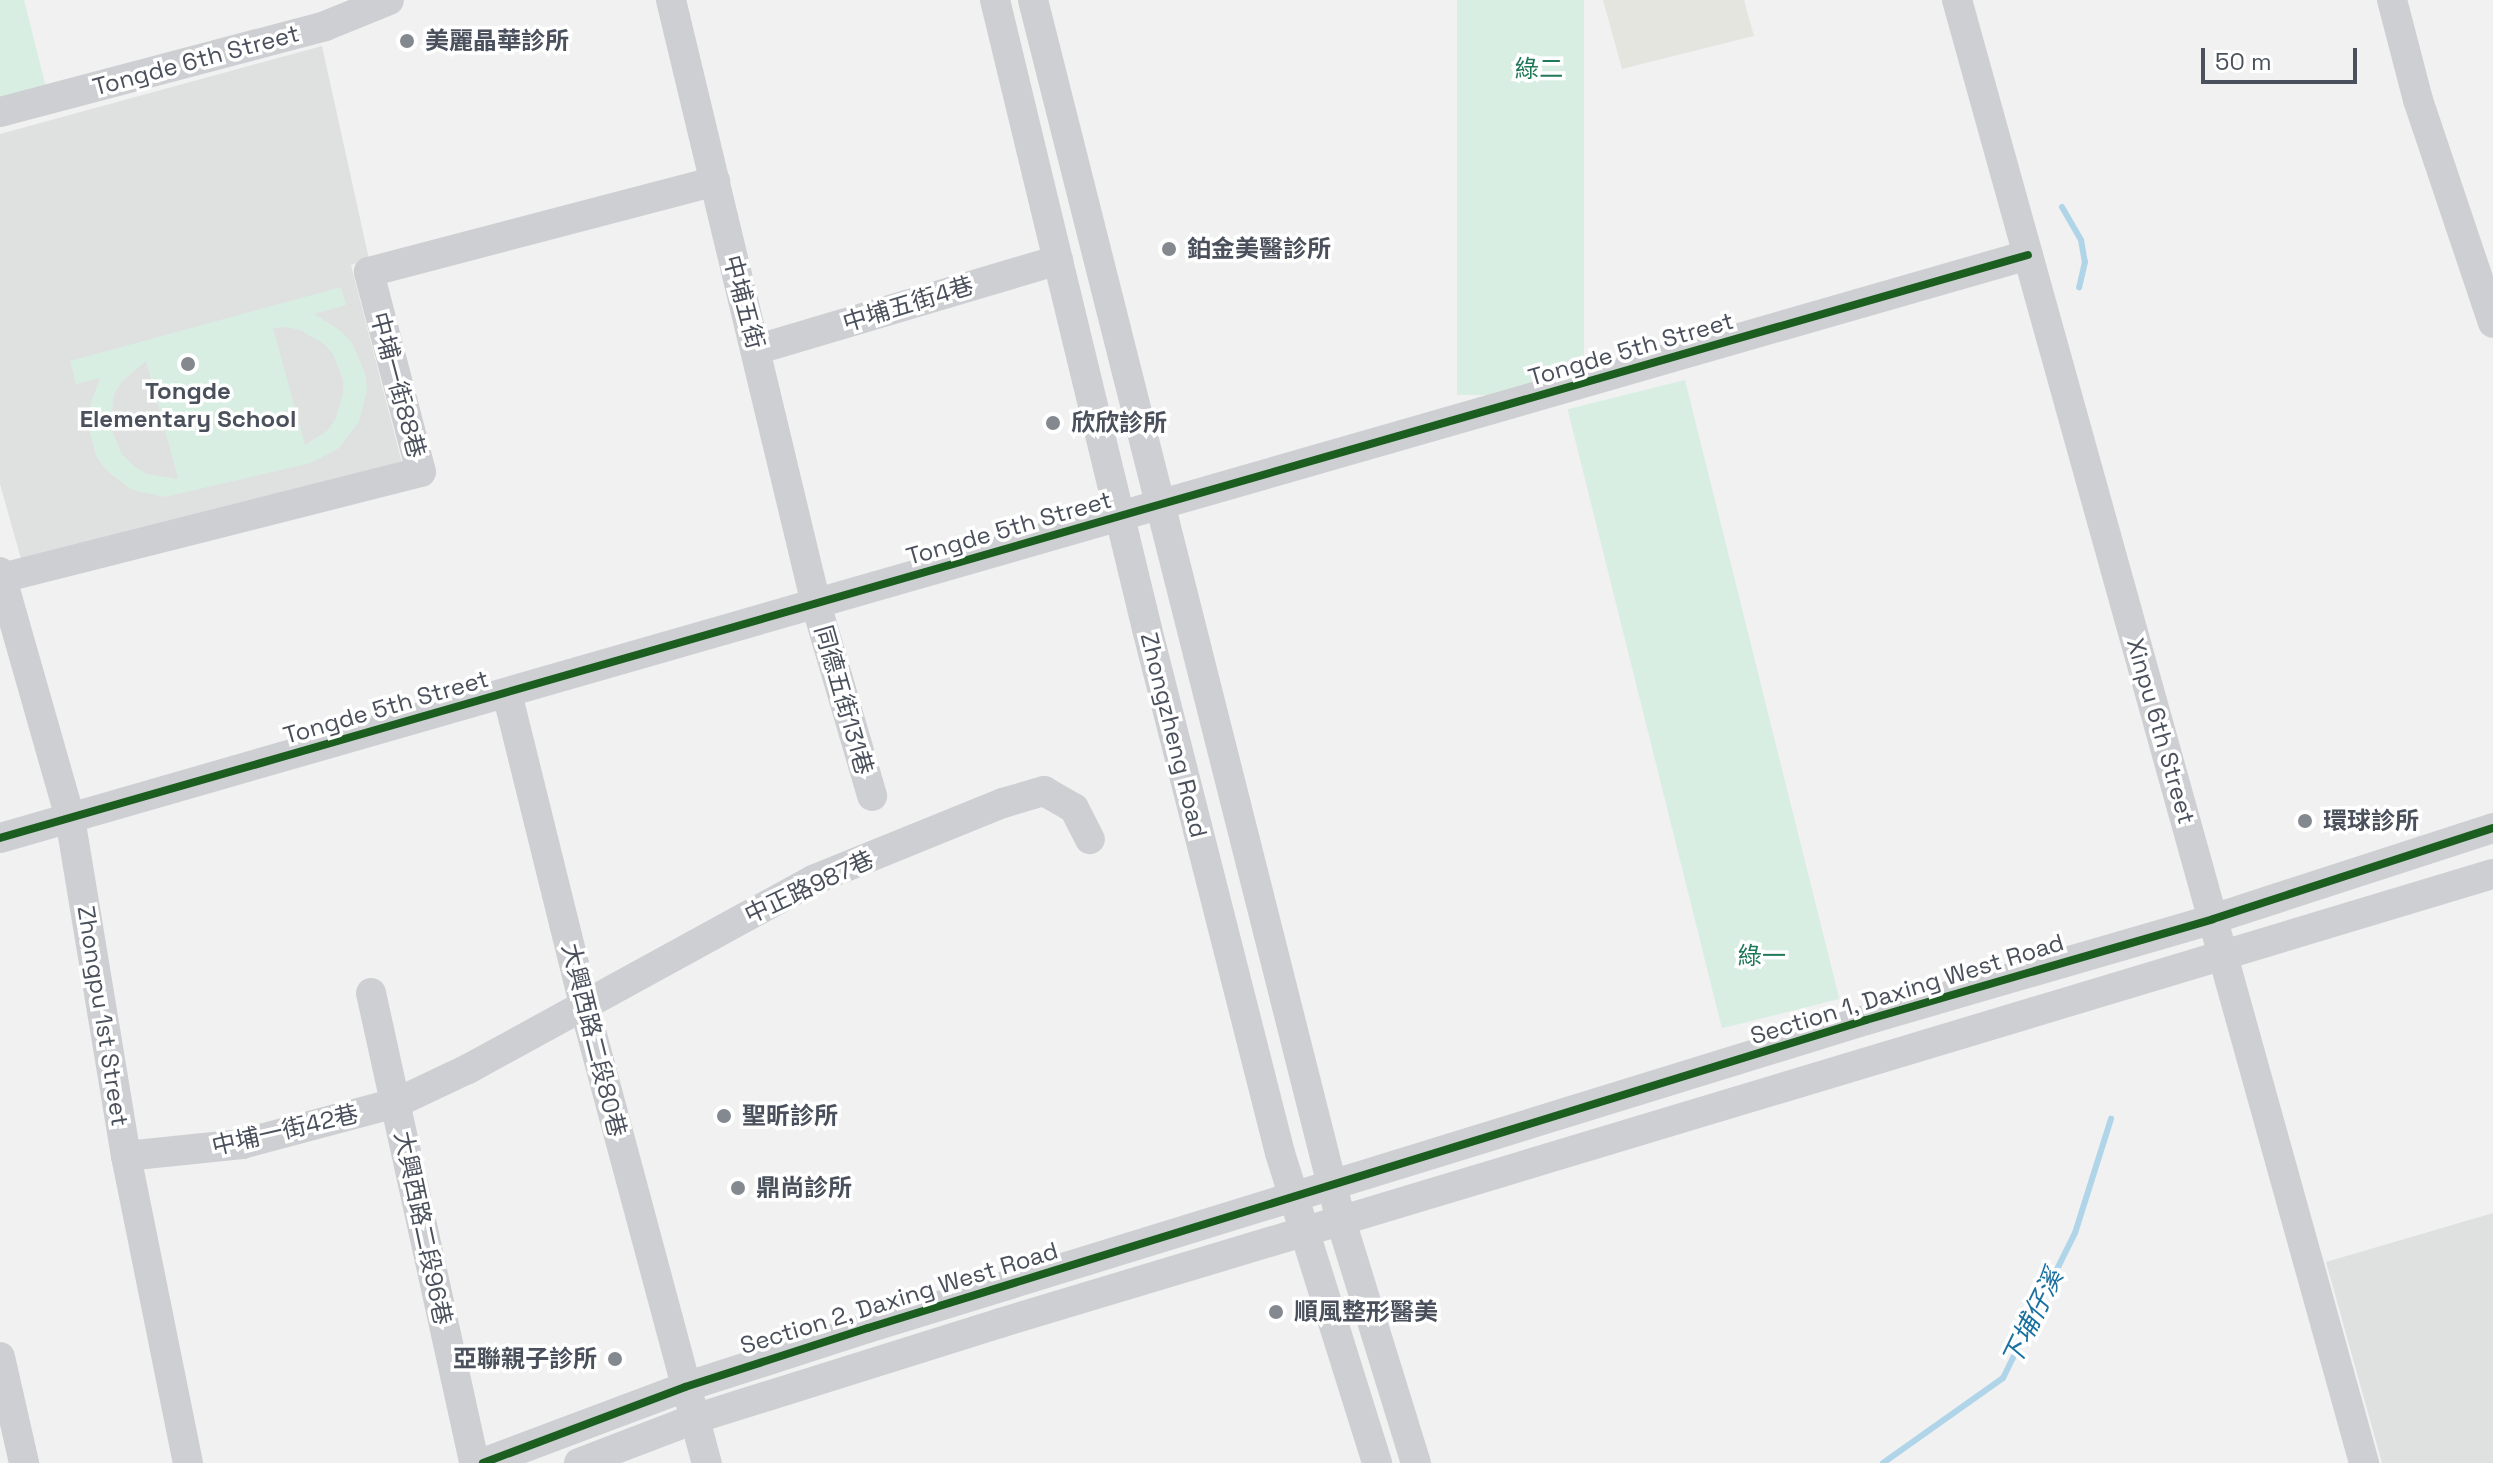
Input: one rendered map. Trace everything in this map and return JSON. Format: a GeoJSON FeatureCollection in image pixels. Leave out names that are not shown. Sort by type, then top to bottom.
{"type":"FeatureCollection","features":[{"type":"Feature","properties":{"kind":"street","name":"Tongde 6th Street"},"geometry":{"type":"LineString","coordinates":[[0,112],[325,26],[348,7],[389,0]]}},
{"type":"Feature","properties":{"kind":"street","name":"中埔五街"},"geometry":{"type":"LineString","coordinates":[[671,0],[731,260],[758,349],[816,604]]}},
{"type":"Feature","properties":{"kind":"street","name":"Zhongzheng Road"},"geometry":{"type":"LineString","coordinates":[[995,0],[1293,1197],[1377,1463]]}},
{"type":"Feature","properties":{"kind":"street","name":"Zhongzheng Road"},"geometry":{"type":"LineString","coordinates":[[1033,0],[1341,1221],[1416,1463]]}},
{"type":"Feature","properties":{"kind":"street","name":"Xinpu 6th Street"},"geometry":{"type":"LineString","coordinates":[[1957,0],[2364,1463]]}},
{"type":"Feature","properties":{"kind":"street"},"geometry":{"type":"LineString","coordinates":[[2392,0],[2418,100],[2493,323]]}},
{"type":"Feature","properties":{"kind":"street","name":"中埔一街88巷"},"geometry":{"type":"LineString","coordinates":[[1,575],[421,472],[369,272],[715,181]]}},
{"type":"Feature","properties":{"kind":"street","name":"Tongde 5th Street"},"geometry":{"type":"LineString","coordinates":[[0,838],[2028,255]]}},
{"type":"Feature","properties":{"kind":"street","name":"中埔五街4巷"},"geometry":{"type":"LineString","coordinates":[[758,349],[1058,260]]}},
{"type":"Feature","properties":{"kind":"street","name":"Zhongpu 1st Street"},"geometry":{"type":"LineString","coordinates":[[1,575],[70,818],[126,1156],[188,1463]]}},
{"type":"Feature","properties":{"kind":"street","name":"同德五街131巷"},"geometry":{"type":"LineString","coordinates":[[816,604],[872,796]]}},
{"type":"Feature","properties":{"kind":"street","name":"大興西路二段80巷"},"geometry":{"type":"LineString","coordinates":[[507,693],[584,1004],[707,1463]]}},
{"type":"Feature","properties":{"kind":"street","name":"中正路987巷"},"geometry":{"type":"LineString","coordinates":[[396,1103],[468,1069],[813,880],[1003,803],[1044,791],[1074,808],[1090,839]]}},
{"type":"Feature","properties":{"kind":"street","name":"Section 1, Daxing West Road"},"geometry":{"type":"LineString","coordinates":[[1332,1185],[1866,1020],[2213,919],[2493,828]]}},
{"type":"Feature","properties":{"kind":"street"},"geometry":{"type":"LineString","coordinates":[[579,1463],[694,1419],[2493,874]]}},
{"type":"Feature","properties":{"kind":"street","name":"大興西路二段96巷"},"geometry":{"type":"LineString","coordinates":[[371,993],[474,1463]]}},
{"type":"Feature","properties":{"kind":"street","name":"中埔一街42巷"},"geometry":{"type":"LineString","coordinates":[[126,1156],[242,1144],[396,1103]]}},
{"type":"Feature","properties":{"kind":"street","name":"Section 2, Daxing West Road"},"geometry":{"type":"LineString","coordinates":[[483,1463],[685,1387],[1332,1185]]}},
{"type":"Feature","properties":{"kind":"street"},"geometry":{"type":"LineString","coordinates":[[0,1357],[24,1463]]}},
{"type":"Feature","properties":{"kind":"shaded area"},"geometry":{"type":"Polygon","coordinates":[[[1603,0],[1744,0],[1754,36],[1622,69],[1603,0]]]}},
{"type":"Feature","properties":{"kind":"shaded area","name":"Tongde Elementary School"},"geometry":{"type":"Polygon","coordinates":[[[322,46],[369,259],[351,265],[402,463],[21,559],[0,484],[0,134],[322,46]]]}},
{"type":"Feature","properties":{"kind":"shaded area"},"geometry":{"type":"Polygon","coordinates":[[[2493,1213],[2493,1463],[2382,1463],[2326,1262],[2493,1213]]]}},
{"type":"Feature","properties":{"kind":"green space"},"geometry":{"type":"Polygon","coordinates":[[[0,0],[24,0],[46,87],[0,99],[0,0]]]}},
{"type":"Feature","properties":{"kind":"green space","name":"綠二"},"geometry":{"type":"Polygon","coordinates":[[[1457,0],[1584,0],[1584,395],[1457,395],[1457,0]]]}},
{"type":"Feature","properties":{"kind":"green space"},"geometry":{"type":"Polygon","coordinates":[[[341,287],[346,305],[314,314],[341,331],[352,343],[365,373],[367,390],[359,422],[339,448],[311,463],[165,497],[132,490],[106,470],[96,456],[88,424],[89,408],[100,378],[76,384],[70,361],[341,287]],[[273,328],[305,445],[327,431],[335,420],[343,394],[343,380],[333,354],[324,344],[300,330],[273,328]],[[146,361],[122,381],[114,395],[110,426],[122,454],[134,466],[147,474],[177,479],[178,478],[146,361]]]}},
{"type":"Feature","properties":{"kind":"green space","name":"綠一"},"geometry":{"type":"Polygon","coordinates":[[[1685,380],[1839,999],[1722,1028],[1568,409],[1685,380]]]}},
{"type":"Feature","properties":{"kind":"waterway","name":"下埔仔溪"},"geometry":{"type":"LineString","coordinates":[[2062,207],[2081,240],[2085,262],[2079,287]]}},
{"type":"Feature","properties":{"kind":"waterway","name":"下埔仔溪"},"geometry":{"type":"LineString","coordinates":[[1883,1463],[2003,1378],[2075,1233],[2111,1119]]}},
{"type":"Feature","properties":{"kind":"cycle path"},"geometry":{"type":"LineString","coordinates":[[0,838],[2028,255]]}},
{"type":"Feature","properties":{"kind":"cycle path"},"geometry":{"type":"LineString","coordinates":[[483,1463],[685,1387],[868,1328],[1866,1020],[2213,919],[2493,828]]}},
{"type":"Feature","properties":{"kind":"place","name":"美麗晶華診所"},"geometry":{"type":"Point","coordinates":[407,41]}},
{"type":"Feature","properties":{"kind":"place","name":"鉑金美醫診所"},"geometry":{"type":"Point","coordinates":[1169,249]}},
{"type":"Feature","properties":{"kind":"place","name":"Tongde Elementary School"},"geometry":{"type":"Point","coordinates":[188,364]}},
{"type":"Feature","properties":{"kind":"place","name":"欣欣診所"},"geometry":{"type":"Point","coordinates":[1053,423]}},
{"type":"Feature","properties":{"kind":"place","name":"環球診所"},"geometry":{"type":"Point","coordinates":[2305,821]}},
{"type":"Feature","properties":{"kind":"place","name":"聖昕診所"},"geometry":{"type":"Point","coordinates":[724,1116]}},
{"type":"Feature","properties":{"kind":"place","name":"鼎尚診所"},"geometry":{"type":"Point","coordinates":[738,1188]}},
{"type":"Feature","properties":{"kind":"place","name":"順風整形醫美"},"geometry":{"type":"Point","coordinates":[1276,1312]}},
{"type":"Feature","properties":{"kind":"place","name":"亞聯親子診所"},"geometry":{"type":"Point","coordinates":[615,1359]}}]}
